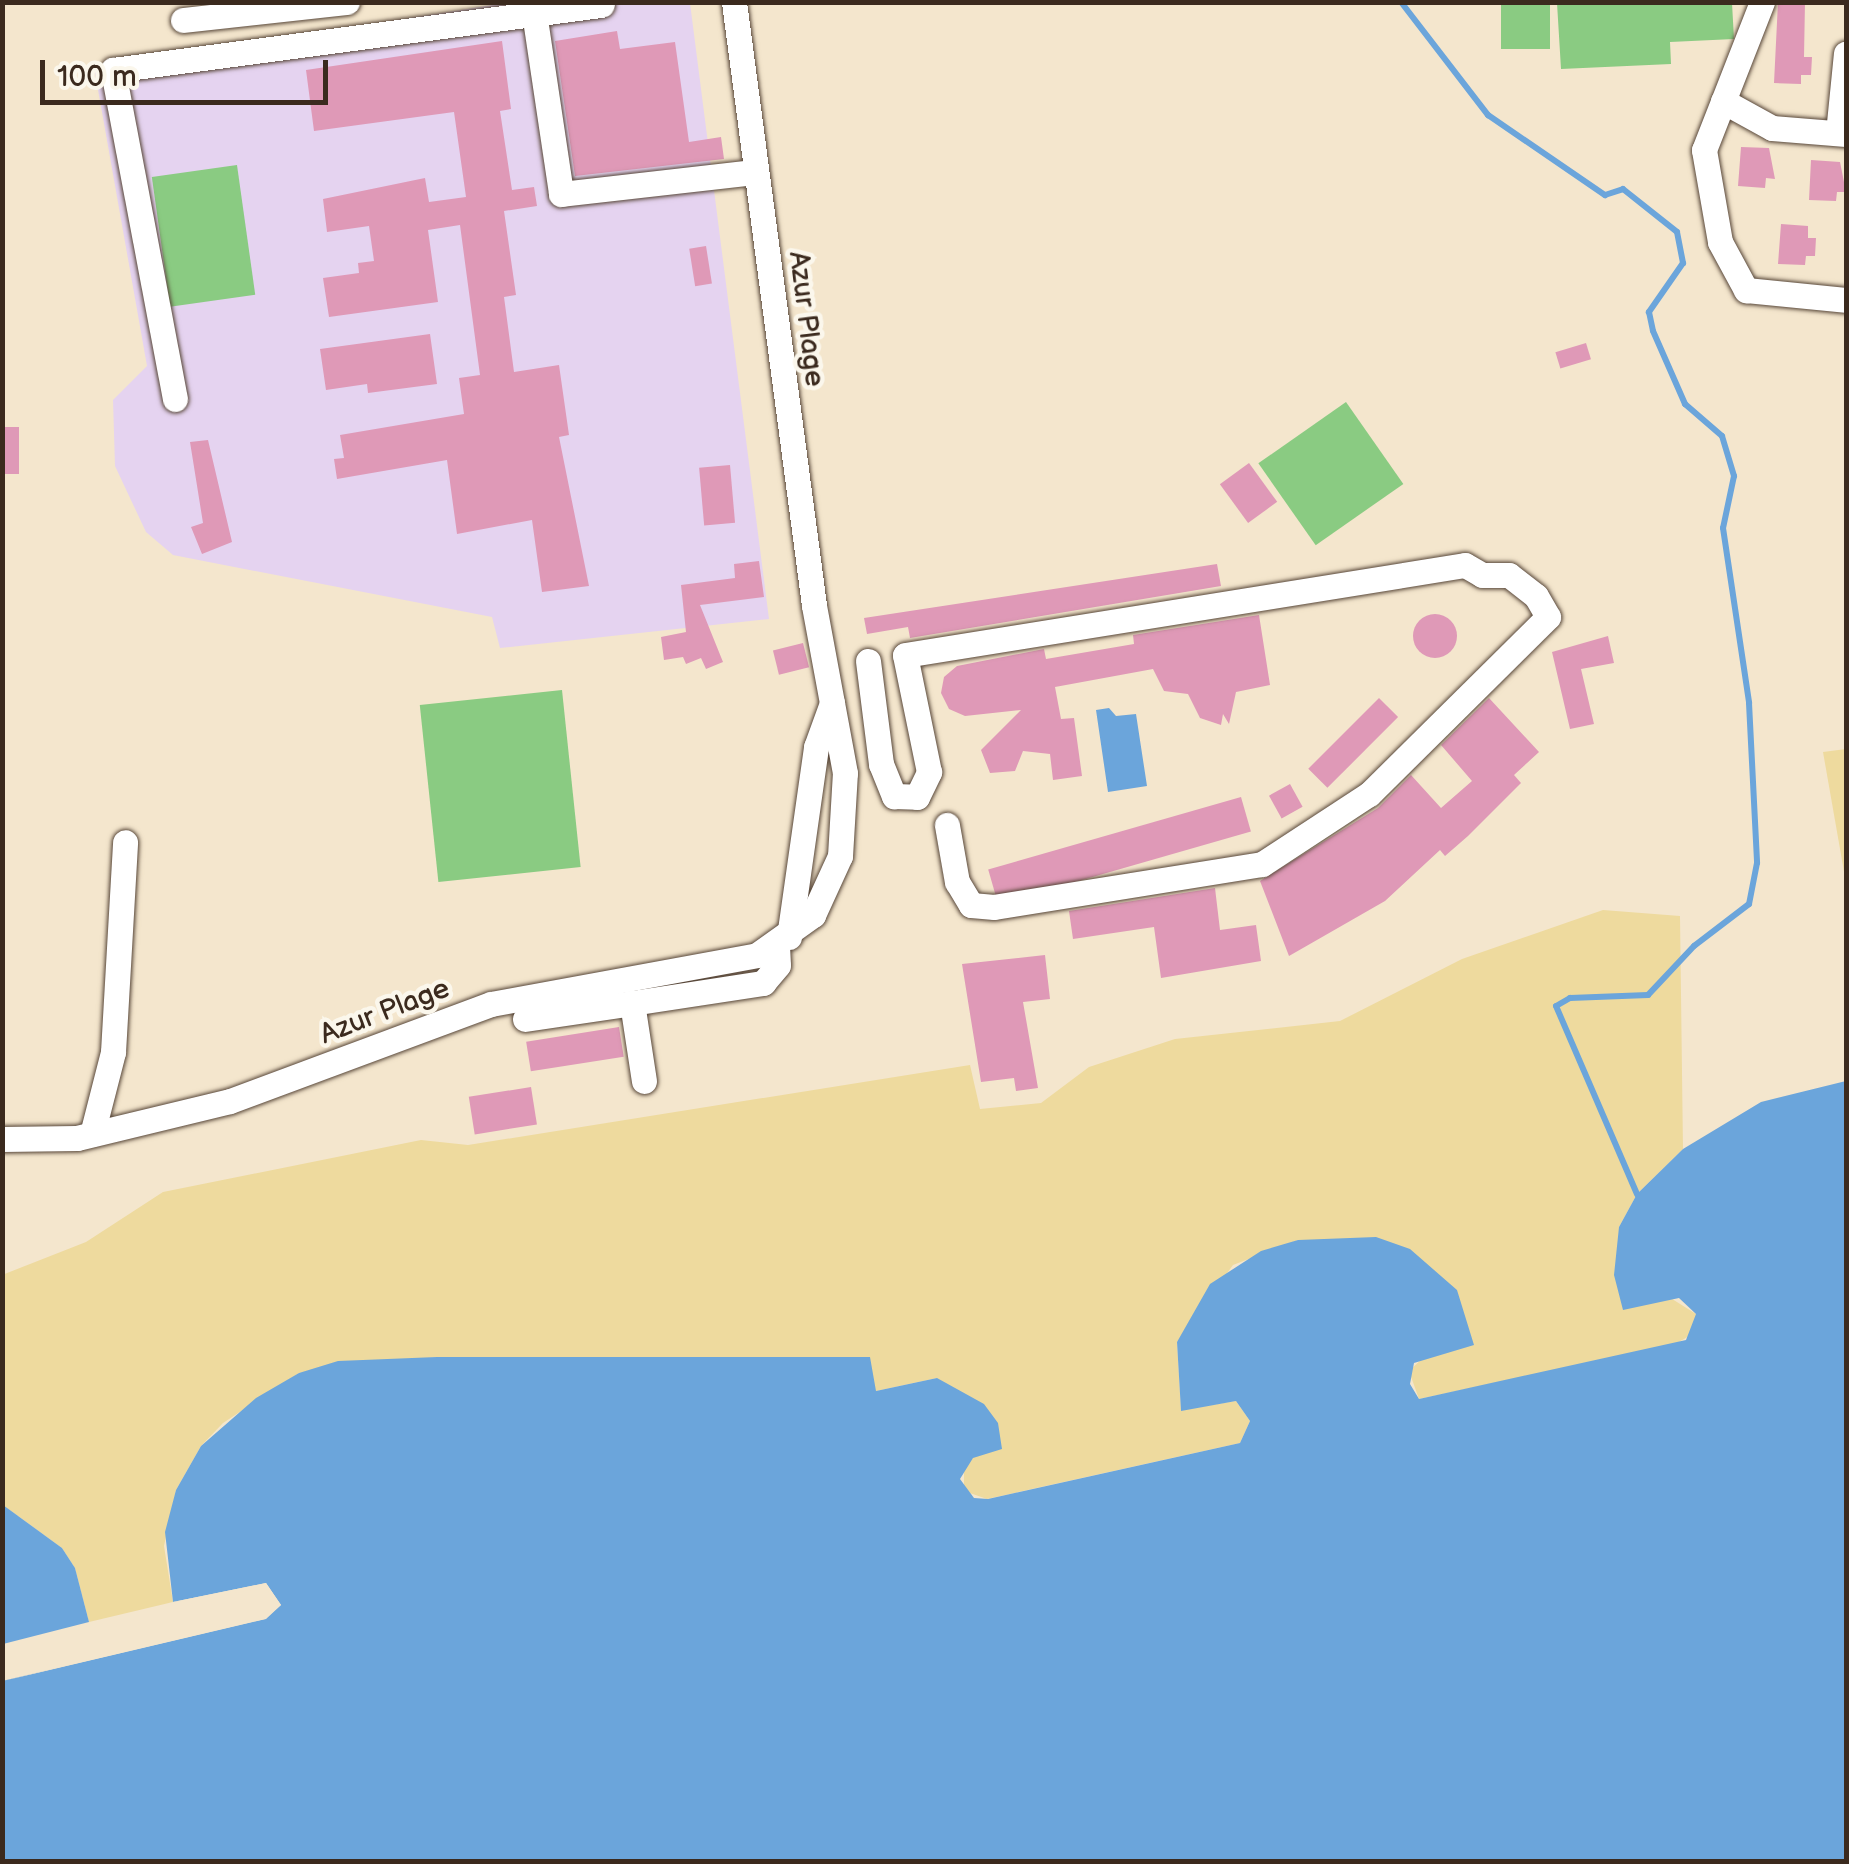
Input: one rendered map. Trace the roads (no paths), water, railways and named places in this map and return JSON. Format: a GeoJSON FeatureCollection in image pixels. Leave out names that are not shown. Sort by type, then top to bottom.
{"type":"FeatureCollection","features":[{"type":"Feature","properties":{"kind":"street"},"geometry":{"type":"LineString","coordinates":[[182,20],[347,2]]}},
{"type":"Feature","properties":{"kind":"street","name":"Azur Plage"},"geometry":{"type":"LineString","coordinates":[[2,1138],[92,1134],[230,1101],[490,1004],[757,956],[783,941],[813,914],[840,856],[844,773],[755,172],[734,2]]}},
{"type":"Feature","properties":{"kind":"street"},"geometry":{"type":"LineString","coordinates":[[1762,2],[1704,150],[1720,242],[1746,290],[1846,300]]}},
{"type":"Feature","properties":{"kind":"street"},"geometry":{"type":"LineString","coordinates":[[175,399],[113,70],[535,18],[602,5]]}},
{"type":"Feature","properties":{"kind":"street"},"geometry":{"type":"LineString","coordinates":[[535,18],[561,194],[755,172]]}},
{"type":"Feature","properties":{"kind":"street"},"geometry":{"type":"LineString","coordinates":[[1723,100],[1772,128],[1842,134],[1846,53]]}},
{"type":"Feature","properties":{"kind":"street"},"geometry":{"type":"LineString","coordinates":[[826,668],[1465,565],[1482,575],[1509,575],[1536,596],[1548,616],[1369,794],[1262,864],[994,907],[971,905],[957,882],[946,825]]}},
{"type":"Feature","properties":{"kind":"street"},"geometry":{"type":"LineString","coordinates":[[868,660],[881,764],[894,796],[916,798],[929,772],[905,655]]}},
{"type":"Feature","properties":{"kind":"street","name":"Azur Plage"},"geometry":{"type":"LineString","coordinates":[[783,941],[816,747],[832,703]]}},
{"type":"Feature","properties":{"kind":"street"},"geometry":{"type":"LineString","coordinates":[[92,1134],[113,1052],[125,842]]}},
{"type":"Feature","properties":{"kind":"street"},"geometry":{"type":"LineString","coordinates":[[525,1019],[762,983],[778,965],[783,941]]}},
{"type":"Feature","properties":{"kind":"street"},"geometry":{"type":"LineString","coordinates":[[632,1003],[644,1081]]}},
{"type":"Feature","properties":{"kind":"water"},"geometry":{"type":"Polygon","coordinates":[[[1109,708],[1116,716],[1136,714],[1147,786],[1108,792],[1096,710],[1109,708]]]}},
{"type":"Feature","properties":{"kind":"water"},"geometry":{"type":"Polygon","coordinates":[[[1846,1081],[1846,1861],[3,1861],[2,1681],[265,1619],[281,1605],[266,1583],[173,1602],[165,1532],[176,1490],[201,1446],[256,1398],[299,1373],[338,1361],[437,1357],[870,1357],[876,1391],[937,1378],[984,1404],[998,1423],[1002,1449],[973,1458],[960,1479],[974,1498],[988,1499],[1240,1443],[1250,1421],[1236,1401],[1181,1411],[1177,1342],[1210,1284],[1261,1251],[1298,1240],[1376,1237],[1410,1249],[1457,1290],[1474,1345],[1414,1363],[1410,1384],[1419,1399],[1686,1340],[1696,1314],[1679,1298],[1623,1310],[1614,1275],[1619,1227],[1637,1194],[1683,1149],[1761,1102],[1846,1081]]]}},
{"type":"Feature","properties":{"kind":"water"},"geometry":{"type":"Polygon","coordinates":[[[3,1505],[62,1548],[75,1568],[89,1622],[3,1644],[3,1505]]]}},
{"type":"Feature","properties":{"kind":"waterway"},"geometry":{"type":"LineString","coordinates":[[1401,2],[1488,115],[1605,195],[1623,189],[1677,232],[1683,263],[1649,312],[1653,331],[1685,404],[1722,436],[1734,476],[1723,528],[1749,703],[1757,863],[1749,904],[1694,946],[1648,995],[1570,998],[1556,1006],[1637,1194]]}}]}
